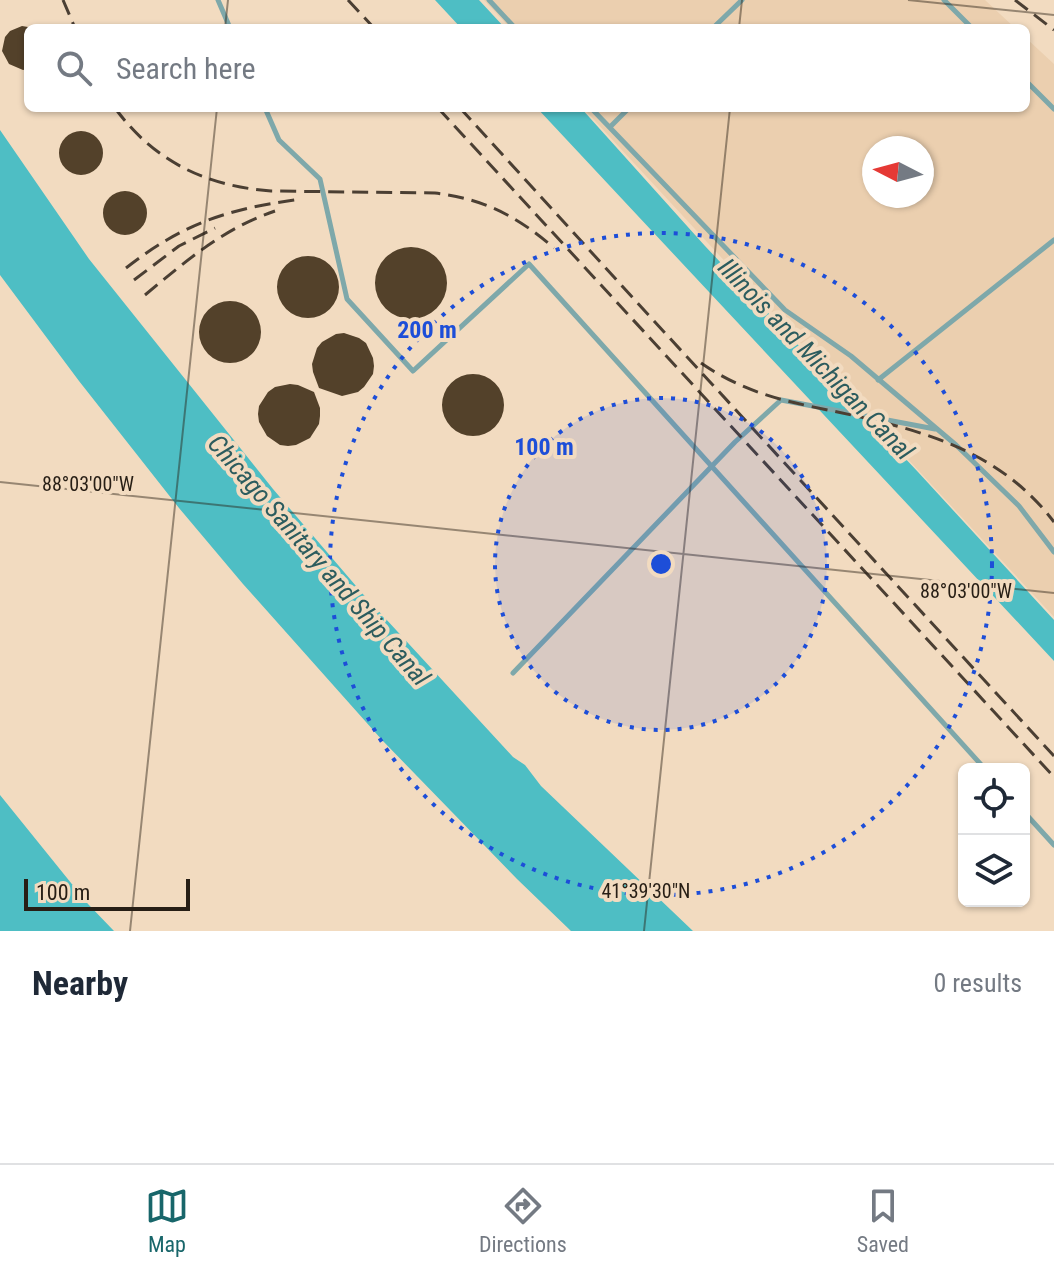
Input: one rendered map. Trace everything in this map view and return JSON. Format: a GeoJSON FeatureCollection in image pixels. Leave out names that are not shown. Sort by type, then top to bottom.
{"type":"FeatureCollection","features":[{"type":"Feature","properties":{"kind":"lane"},"geometry":{"type":"LineString","coordinates":[[218,0],[228,24]]}},
{"type":"Feature","properties":{"kind":"lane"},"geometry":{"type":"LineString","coordinates":[[489,0],[511,24]]}},
{"type":"Feature","properties":{"kind":"lane"},"geometry":{"type":"LineString","coordinates":[[717,24],[742,0]]}},
{"type":"Feature","properties":{"kind":"lane"},"geometry":{"type":"LineString","coordinates":[[944,0],[968,24]]}},
{"type":"Feature","properties":{"kind":"lane"},"geometry":{"type":"LineString","coordinates":[[1030,85],[1054,109]]}},
{"type":"Feature","properties":{"kind":"lane"},"geometry":{"type":"LineString","coordinates":[[267,112],[279,140],[320,179],[347,299],[413,371],[529,264],[980,763]]}},
{"type":"Feature","properties":{"kind":"lane"},"geometry":{"type":"LineString","coordinates":[[595,112],[785,310],[851,356],[937,429],[1019,506],[1054,552]]}},
{"type":"Feature","properties":{"kind":"lane"},"geometry":{"type":"LineString","coordinates":[[610,127],[625,112]]}},
{"type":"Feature","properties":{"kind":"lane"},"geometry":{"type":"LineString","coordinates":[[878,380],[1054,240]]}},
{"type":"Feature","properties":{"kind":"lane"},"geometry":{"type":"LineString","coordinates":[[513,673],[735,442],[781,400],[937,429]]}},
{"type":"Feature","properties":{"kind":"lane"},"geometry":{"type":"LineString","coordinates":[[1030,819],[1054,845]]}},
{"type":"Feature","properties":{"kind":"shaded area"},"geometry":{"type":"Polygon","coordinates":[[[484,0],[985,0],[1011,24],[506,24],[484,0]]]}},
{"type":"Feature","properties":{"kind":"shaded area"},"geometry":{"type":"Polygon","coordinates":[[[1030,42],[1054,64],[1054,617],[587,112],[1030,112],[1030,42]]]}},
{"type":"Feature","properties":{"kind":"water"},"geometry":{"type":"Polygon","coordinates":[[[435,0],[479,0],[501,24],[457,24],[435,0]]]}},
{"type":"Feature","properties":{"kind":"water","name":"Illinois and Michigan Canal"},"geometry":{"type":"Polygon","coordinates":[[[541,112],[585,112],[705,246],[1054,620],[1054,661],[541,112]]]}},
{"type":"Feature","properties":{"kind":"water","name":"Chicago Sanitary and Ship Canal"},"geometry":{"type":"Polygon","coordinates":[[[0,130],[89,259],[273,489],[362,593],[513,757],[525,765],[541,786],[693,931],[571,931],[382,740],[243,584],[79,381],[0,275],[0,130]]]}},
{"type":"Feature","properties":{"kind":"water"},"geometry":{"type":"Polygon","coordinates":[[[0,795],[88,904],[114,931],[0,931],[0,795]]]}},
{"type":"Feature","properties":{"kind":"building"},"geometry":{"type":"Polygon","coordinates":[[[24,26],[24,70],[9,64],[2,51],[5,37],[10,31],[24,26]]]}},
{"type":"Feature","properties":{"kind":"building"},"geometry":{"type":"Polygon","coordinates":[[[81,131],[96,138],[103,153],[96,168],[81,175],[66,168],[59,153],[66,138],[81,131]]]}},
{"type":"Feature","properties":{"kind":"building"},"geometry":{"type":"Polygon","coordinates":[[[125,191],[140,198],[147,213],[140,228],[125,235],[110,228],[103,213],[110,198],[125,191]]]}},
{"type":"Feature","properties":{"kind":"building"},"geometry":{"type":"Polygon","coordinates":[[[411,247],[431,253],[441,263],[447,283],[441,303],[431,313],[411,319],[391,313],[381,303],[375,283],[381,263],[391,253],[411,247]]]}},
{"type":"Feature","properties":{"kind":"building"},"geometry":{"type":"Polygon","coordinates":[[[308,256],[320,258],[330,265],[337,275],[337,299],[330,309],[320,316],[308,318],[296,316],[286,309],[279,299],[277,287],[279,275],[286,265],[296,258],[308,256]]]}},
{"type":"Feature","properties":{"kind":"building"},"geometry":{"type":"Polygon","coordinates":[[[230,301],[242,303],[252,310],[259,320],[259,344],[252,354],[242,361],[230,363],[218,361],[208,354],[201,344],[199,332],[201,320],[208,310],[218,303],[230,301]]]}},
{"type":"Feature","properties":{"kind":"building"},"geometry":{"type":"Polygon","coordinates":[[[344,333],[366,343],[374,366],[373,374],[364,387],[342,396],[319,388],[312,364],[322,342],[344,333]]]}},
{"type":"Feature","properties":{"kind":"building"},"geometry":{"type":"Polygon","coordinates":[[[473,374],[485,376],[495,383],[502,393],[502,417],[495,427],[485,434],[473,436],[461,434],[451,427],[444,417],[442,405],[444,393],[451,383],[461,376],[473,374]]]}},
{"type":"Feature","properties":{"kind":"building"},"geometry":{"type":"Polygon","coordinates":[[[290,384],[314,392],[320,416],[319,424],[310,438],[288,446],[280,445],[267,436],[258,414],[259,406],[268,392],[290,384]]]}},
{"type":"Feature","properties":{"kind":"railway"},"geometry":{"type":"LineString","coordinates":[[63,0],[73,24]]}},
{"type":"Feature","properties":{"kind":"railway"},"geometry":{"type":"LineString","coordinates":[[348,0],[370,24]]}},
{"type":"Feature","properties":{"kind":"railway"},"geometry":{"type":"LineString","coordinates":[[1015,0],[1054,30]]}},
{"type":"Feature","properties":{"kind":"railway"},"geometry":{"type":"LineString","coordinates":[[118,112],[147,143],[183,168],[203,177],[271,191],[435,193],[453,196],[513,218],[554,248]]}},
{"type":"Feature","properties":{"kind":"railway"},"geometry":{"type":"LineString","coordinates":[[442,112],[1054,777]]}},
{"type":"Feature","properties":{"kind":"railway"},"geometry":{"type":"LineString","coordinates":[[464,112],[1054,756]]}},
{"type":"Feature","properties":{"kind":"railway"},"geometry":{"type":"LineString","coordinates":[[126,268],[166,240],[205,221],[247,208],[295,200]]}},
{"type":"Feature","properties":{"kind":"railway"},"geometry":{"type":"LineString","coordinates":[[145,295],[222,236],[275,211]]}},
{"type":"Feature","properties":{"kind":"railway"},"geometry":{"type":"LineString","coordinates":[[134,280],[179,246],[215,228]]}},
{"type":"Feature","properties":{"kind":"railway"},"geometry":{"type":"LineString","coordinates":[[701,363],[721,376],[762,393],[896,426],[947,443],[1016,482],[1054,522]]}}]}
